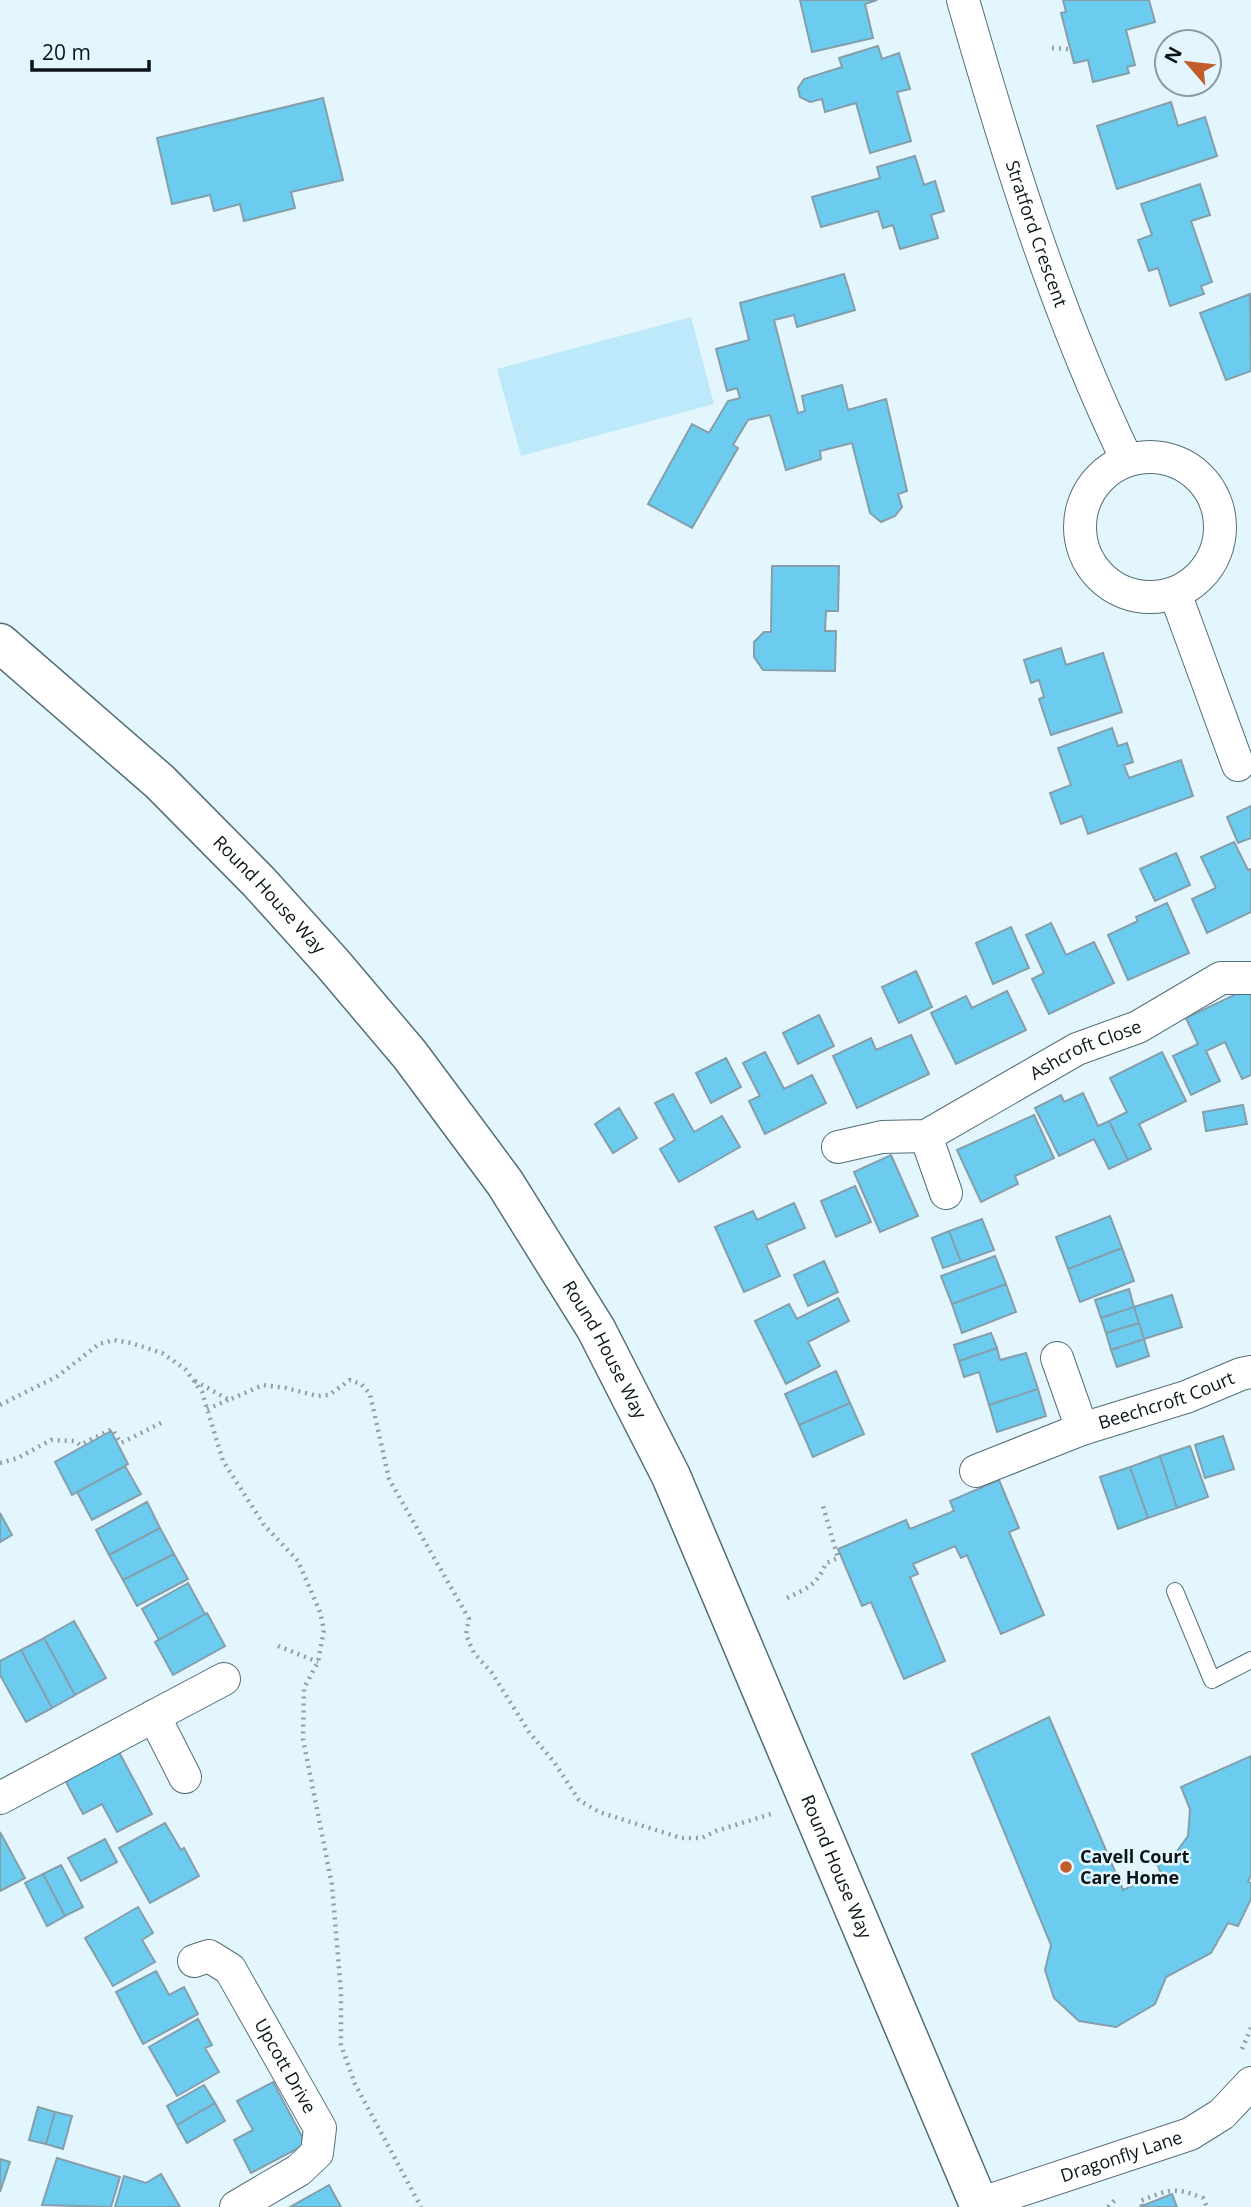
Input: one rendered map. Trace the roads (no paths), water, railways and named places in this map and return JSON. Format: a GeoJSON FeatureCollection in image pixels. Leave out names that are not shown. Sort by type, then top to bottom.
{"type":"FeatureCollection","features":[{"type":"Feature","properties":{"kind":"street","name":"Stratford Crescent"},"geometry":{"type":"LineString","coordinates":[[963,0],[1037,242],[1106,418],[1126,460]]}},
{"type":"Feature","properties":{"kind":"street"},"geometry":{"type":"LineString","coordinates":[[1156,456],[1183,464],[1205,482],[1218,508],[1220,536],[1211,563],[1198,579],[1175,593],[1144,597],[1121,591],[1098,575],[1083,551],[1079,523],[1087,495],[1103,473],[1126,460],[1156,456]]}},
{"type":"Feature","properties":{"kind":"street"},"geometry":{"type":"LineString","coordinates":[[1175,593],[1238,765]]}},
{"type":"Feature","properties":{"kind":"street","name":"Round House Way"},"geometry":{"type":"LineString","coordinates":[[0,643],[160,782],[259,882],[410,1055],[505,1183],[596,1329],[671,1476],[979,2205]]}},
{"type":"Feature","properties":{"kind":"street","name":"Ashcroft Close"},"geometry":{"type":"LineString","coordinates":[[838,1147],[882,1137],[926,1136],[1077,1048],[1138,1027],[1222,978],[1251,978]]}},
{"type":"Feature","properties":{"kind":"street"},"geometry":{"type":"LineString","coordinates":[[926,1136],[946,1193]]}},
{"type":"Feature","properties":{"kind":"street","name":"Beechcroft Court"},"geometry":{"type":"LineString","coordinates":[[1057,1358],[1082,1429]]}},
{"type":"Feature","properties":{"kind":"street","name":"Beechcroft Court"},"geometry":{"type":"LineString","coordinates":[[975,1471],[1082,1429],[1186,1397],[1251,1372]]}},
{"type":"Feature","properties":{"kind":"street"},"geometry":{"type":"LineString","coordinates":[[0,1798],[224,1679]]}},
{"type":"Feature","properties":{"kind":"street"},"geometry":{"type":"LineString","coordinates":[[154,1716],[185,1777]]}},
{"type":"Feature","properties":{"kind":"street","name":"Upcott Drive"},"geometry":{"type":"LineString","coordinates":[[194,1962],[209,1956],[230,1969],[320,2127],[317,2153],[299,2170],[236,2207]]}},
{"type":"Feature","properties":{"kind":"street","name":"Dragonfly Lane"},"geometry":{"type":"LineString","coordinates":[[979,2205],[1190,2134],[1222,2114],[1251,2083]]}},
{"type":"Feature","properties":{"kind":"lane"},"geometry":{"type":"LineString","coordinates":[[1175,1591],[1212,1679],[1251,1660]]}},
{"type":"Feature","properties":{"kind":"place","name":"Cavell Court Care Home"},"geometry":{"type":"Point","coordinates":[1066,1867]}}]}
